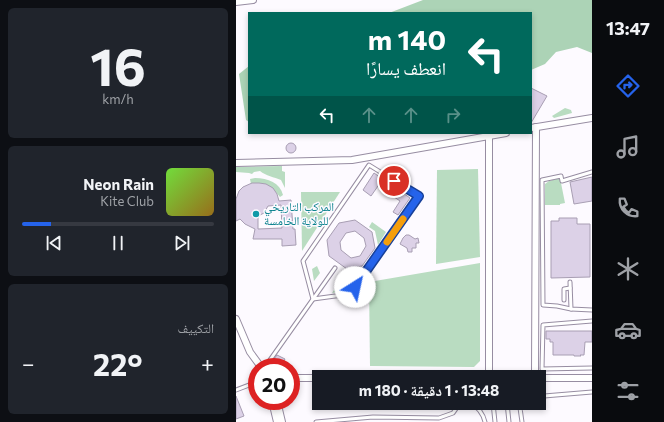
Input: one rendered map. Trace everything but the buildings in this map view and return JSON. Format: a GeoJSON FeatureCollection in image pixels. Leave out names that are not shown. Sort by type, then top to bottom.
{"type":"FeatureCollection","features":[{"type":"Feature","properties":{"kind":"street"},"geometry":{"type":"LineString","coordinates":[[236,2],[253,0]]}},
{"type":"Feature","properties":{"kind":"street"},"geometry":{"type":"LineString","coordinates":[[535,370],[534,128],[592,118]]}},
{"type":"Feature","properties":{"kind":"street"},"geometry":{"type":"LineString","coordinates":[[236,163],[352,160],[500,134]]}},
{"type":"Feature","properties":{"kind":"street"},"geometry":{"type":"LineString","coordinates":[[489,136],[489,370]]}},
{"type":"Feature","properties":{"kind":"street"},"geometry":{"type":"LineString","coordinates":[[236,319],[250,352],[254,358]]}},
{"type":"Feature","properties":{"kind":"street"},"geometry":{"type":"LineString","coordinates":[[300,378],[312,378]]}},
{"type":"Feature","properties":{"kind":"street"},"geometry":{"type":"LineString","coordinates":[[546,378],[592,378]]}},
{"type":"Feature","properties":{"kind":"street"},"geometry":{"type":"LineString","coordinates":[[274,410],[277,422]]}},
{"type":"Feature","properties":{"kind":"street"},"geometry":{"type":"LineString","coordinates":[[279,410],[282,422]]}},
{"type":"Feature","properties":{"kind":"lane"},"geometry":{"type":"LineString","coordinates":[[369,165],[419,196],[350,294],[313,299],[304,261],[369,165]]}},
{"type":"Feature","properties":{"kind":"lane"},"geometry":{"type":"LineString","coordinates":[[592,172],[562,181],[560,176],[542,180],[543,305],[592,310]]}},
{"type":"Feature","properties":{"kind":"lane"},"geometry":{"type":"LineString","coordinates":[[271,358],[335,268]]}},
{"type":"Feature","properties":{"kind":"lane"},"geometry":{"type":"LineString","coordinates":[[570,282],[572,309]]}},
{"type":"Feature","properties":{"kind":"lane"},"geometry":{"type":"LineString","coordinates":[[564,300],[564,289],[570,288]]}},
{"type":"Feature","properties":{"kind":"lane"},"geometry":{"type":"LineString","coordinates":[[592,321],[543,325],[542,369],[592,368]]}},
{"type":"Feature","properties":{"kind":"lane"},"geometry":{"type":"LineString","coordinates":[[236,390],[248,385]]}},
{"type":"Feature","properties":{"kind":"lane"},"geometry":{"type":"LineString","coordinates":[[546,396],[592,392]]}},
{"type":"Feature","properties":{"kind":"lane"},"geometry":{"type":"LineString","coordinates":[[316,422],[373,417],[439,418],[453,413],[455,410]]}},
{"type":"Feature","properties":{"kind":"lane"},"geometry":{"type":"LineString","coordinates":[[480,410],[483,414],[485,422]]}},
{"type":"Feature","properties":{"kind":"lane"},"geometry":{"type":"LineString","coordinates":[[494,410],[495,422]]}},
{"type":"Feature","properties":{"kind":"lane"},"geometry":{"type":"LineString","coordinates":[[508,410],[509,422]]}},
{"type":"Feature","properties":{"kind":"lane"},"geometry":{"type":"LineString","coordinates":[[520,410],[522,422]]}},
{"type":"Feature","properties":{"kind":"green space"},"geometry":{"type":"Polygon","coordinates":[[[423,0],[592,0],[592,53],[577,47],[556,52],[545,64],[532,70],[532,12],[392,12],[423,0]]]}},
{"type":"Feature","properties":{"kind":"green space"},"geometry":{"type":"Polygon","coordinates":[[[248,67],[248,121],[246,120],[239,74],[248,67]]]}},
{"type":"Feature","properties":{"kind":"green space"},"geometry":{"type":"Polygon","coordinates":[[[565,108],[571,110],[572,113],[554,118],[552,116],[565,108]]]}},
{"type":"Feature","properties":{"kind":"green space"},"geometry":{"type":"Polygon","coordinates":[[[282,166],[282,171],[285,172],[285,188],[281,180],[260,171],[252,174],[236,172],[236,167],[282,166]]]}},
{"type":"Feature","properties":{"kind":"green space"},"geometry":{"type":"Polygon","coordinates":[[[478,169],[480,257],[436,264],[437,170],[478,169]]]}},
{"type":"Feature","properties":{"kind":"green space"},"geometry":{"type":"Polygon","coordinates":[[[255,178],[273,182],[279,187],[283,195],[280,197],[274,190],[264,184],[251,184],[250,179],[255,178]]]}},
{"type":"Feature","properties":{"kind":"green space"},"geometry":{"type":"Polygon","coordinates":[[[560,178],[565,203],[560,205],[545,205],[545,184],[549,181],[560,178]]]}},
{"type":"Feature","properties":{"kind":"green space"},"geometry":{"type":"Polygon","coordinates":[[[301,192],[340,192],[302,251],[301,192]]]}},
{"type":"Feature","properties":{"kind":"green space"},"geometry":{"type":"Polygon","coordinates":[[[372,222],[386,232],[378,245],[375,231],[369,227],[372,222]]]}},
{"type":"Feature","properties":{"kind":"green space"},"geometry":{"type":"Polygon","coordinates":[[[480,263],[480,361],[474,367],[370,366],[369,282],[480,263]]]}},
{"type":"Feature","properties":{"kind":"green space"},"geometry":{"type":"Polygon","coordinates":[[[317,266],[320,273],[314,281],[312,269],[317,266]]]}},
{"type":"Feature","properties":{"kind":"green space"},"geometry":{"type":"Polygon","coordinates":[[[361,268],[347,290],[332,293],[348,270],[361,268]]]}},
{"type":"Feature","properties":{"kind":"slow traffic"},"geometry":{"type":"LineString","coordinates":[[387,242],[403,219]]}},
{"type":"Feature","properties":{"kind":"place","name":"المركب التاريخي للولاية الخامسة"},"geometry":{"type":"Point","coordinates":[256,214]}},
{"type":"Feature","properties":{"kind":"route"},"geometry":{"type":"LineString","coordinates":[[355,287],[419,196],[394,181]]}}]}
